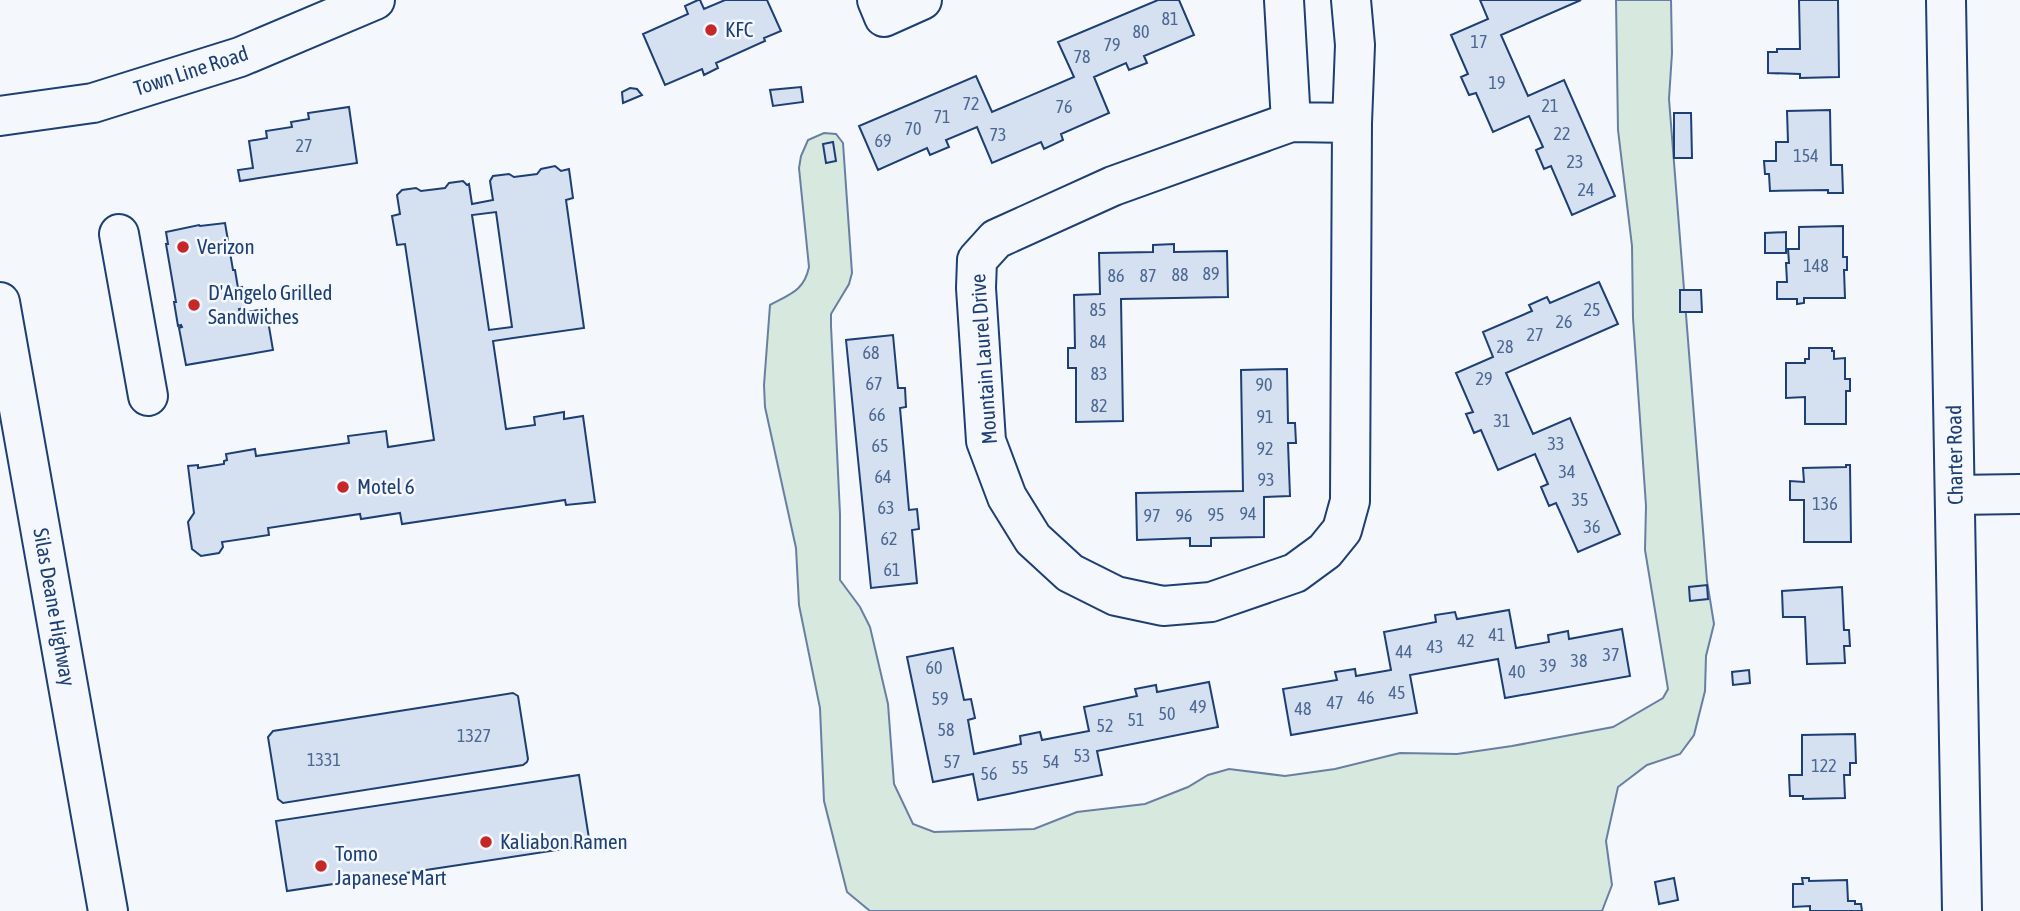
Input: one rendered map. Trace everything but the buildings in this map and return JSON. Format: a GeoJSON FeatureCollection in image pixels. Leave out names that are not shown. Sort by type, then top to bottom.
{"type":"FeatureCollection","features":[{"type":"Feature","properties":{"kind":"street","name":"Town Line Road"},"geometry":{"type":"LineString","coordinates":[[0,116],[93,103],[240,57],[375,0]]}},
{"type":"Feature","properties":{"kind":"street"},"geometry":{"type":"LineString","coordinates":[[877,0],[884,17],[922,0]]}},
{"type":"Feature","properties":{"kind":"street"},"geometry":{"type":"LineString","coordinates":[[1284,0],[1291,122]]}},
{"type":"Feature","properties":{"kind":"street","name":"Mountain Laurel Drive"},"geometry":{"type":"LineString","coordinates":[[1351,0],[1355,46],[1352,122],[1350,501],[1342,530],[1325,551],[1295,573],[1211,602],[1163,606],[1116,596],[1070,573],[1033,540],[1007,497],[986,441],[976,288],[977,260],[996,239],[1113,186],[1291,122],[1352,122]]}},
{"type":"Feature","properties":{"kind":"street","name":"Charter Road"},"geometry":{"type":"LineString","coordinates":[[1946,0],[1962,911]]}},
{"type":"Feature","properties":{"kind":"street"},"geometry":{"type":"LineString","coordinates":[[119,234],[148,396]]}},
{"type":"Feature","properties":{"kind":"street","name":"Silas Deane Highway"},"geometry":{"type":"LineString","coordinates":[[0,302],[108,911]]}},
{"type":"Feature","properties":{"kind":"street"},"geometry":{"type":"LineString","coordinates":[[1955,495],[2020,494]]}},
{"type":"Feature","properties":{"kind":"shaded area"},"geometry":{"type":"Polygon","coordinates":[[[1616,0],[1671,0],[1669,99],[1707,581],[1714,624],[1706,656],[1705,691],[1694,735],[1680,754],[1647,765],[1618,787],[1606,841],[1612,885],[1602,911],[870,911],[847,892],[824,801],[820,708],[799,605],[796,548],[765,407],[770,305],[800,287],[809,267],[799,168],[808,140],[824,133],[836,134],[843,143],[852,273],[849,284],[831,314],[840,514],[840,580],[860,607],[870,627],[888,704],[894,784],[913,824],[934,832],[1034,829],[1077,812],[1145,804],[1188,787],[1208,775],[1229,769],[1285,776],[1335,769],[1400,753],[1457,754],[1512,746],[1613,727],[1663,698],[1668,689],[1645,550],[1646,506],[1633,318],[1632,246],[1618,130],[1616,0]]]}},
{"type":"Feature","properties":{"kind":"place","name":"KFC"},"geometry":{"type":"Point","coordinates":[711,30]}},
{"type":"Feature","properties":{"kind":"place","name":"Verizon"},"geometry":{"type":"Point","coordinates":[183,247]}},
{"type":"Feature","properties":{"kind":"place","name":"D'Angelo Grilled Sandwiches"},"geometry":{"type":"Point","coordinates":[194,305]}},
{"type":"Feature","properties":{"kind":"place","name":"Motel 6"},"geometry":{"type":"Point","coordinates":[343,487]}},
{"type":"Feature","properties":{"kind":"place","name":"Kaliabon Ramen"},"geometry":{"type":"Point","coordinates":[486,842]}},
{"type":"Feature","properties":{"kind":"place","name":"Tomo Japanese Mart"},"geometry":{"type":"Point","coordinates":[321,866]}}]}
